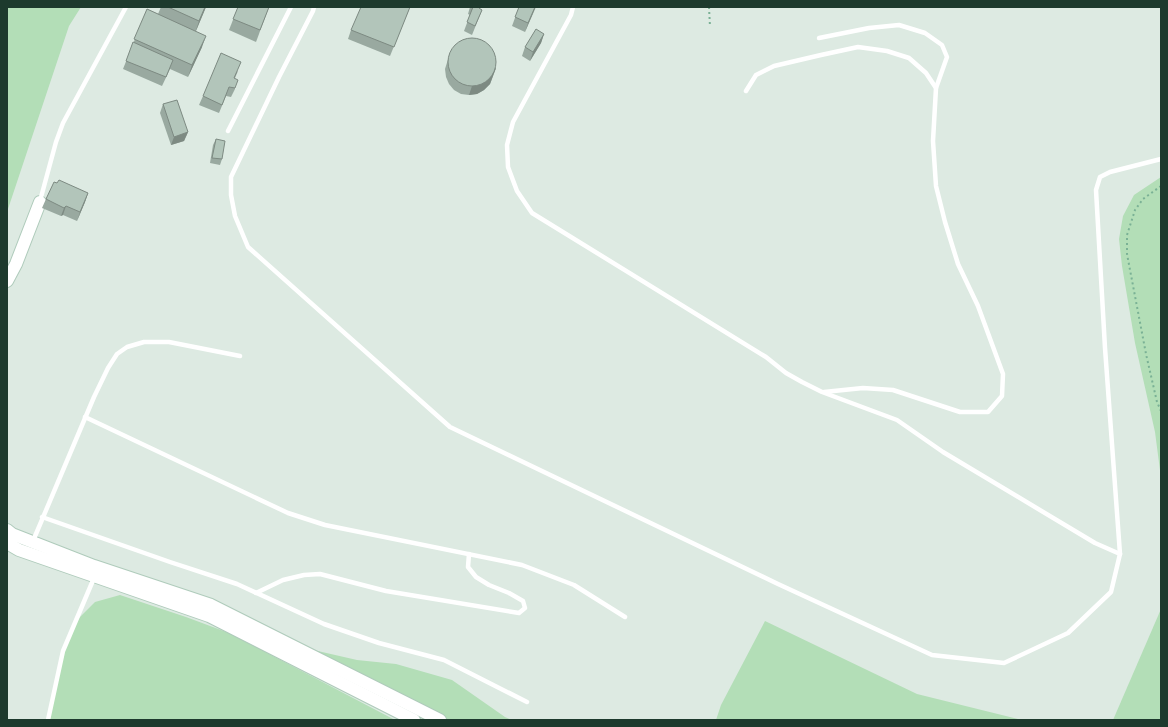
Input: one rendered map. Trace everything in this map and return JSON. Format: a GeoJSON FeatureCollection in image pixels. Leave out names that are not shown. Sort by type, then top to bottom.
{"type":"FeatureCollection","features":[{"type":"Feature","properties":{"kind":"main road"},"geometry":{"type":"LineString","coordinates":[[7,281],[16,264],[40,202]]}},
{"type":"Feature","properties":{"kind":"main road"},"geometry":{"type":"LineString","coordinates":[[7,530],[12,534],[94,566],[211,606],[440,720]]}},
{"type":"Feature","properties":{"kind":"main road"},"geometry":{"type":"LineString","coordinates":[[7,543],[27,553],[208,616],[414,720]]}},
{"type":"Feature","properties":{"kind":"lane"},"geometry":{"type":"LineString","coordinates":[[40,202],[56,142],[63,123],[126,7]]}},
{"type":"Feature","properties":{"kind":"lane"},"geometry":{"type":"LineString","coordinates":[[228,132],[291,7]]}},
{"type":"Feature","properties":{"kind":"lane"},"geometry":{"type":"LineString","coordinates":[[314,7],[314,11],[279,77],[231,177],[231,195],[235,216],[248,247],[450,427],[932,656],[1004,663],[1068,634],[1111,592],[1120,554],[1105,356],[1096,190],[1100,177],[1110,172],[1161,159]]}},
{"type":"Feature","properties":{"kind":"lane"},"geometry":{"type":"LineString","coordinates":[[573,7],[571,15],[513,122],[507,146],[508,167],[517,191],[532,213],[766,357],[786,373],[822,392],[897,420],[969,468],[1095,543],[1120,554]]}},
{"type":"Feature","properties":{"kind":"lane"},"geometry":{"type":"LineString","coordinates":[[819,38],[869,28],[899,25],[926,33],[942,45],[947,57],[936,88],[933,141],[936,186],[944,222],[958,264],[978,306],[1003,374],[1002,396],[988,412],[960,412],[893,390],[863,388],[822,392]]}},
{"type":"Feature","properties":{"kind":"lane"},"geometry":{"type":"LineString","coordinates":[[746,90],[756,75],[774,66],[821,54],[858,47],[888,51],[909,58],[926,73],[936,88]]}},
{"type":"Feature","properties":{"kind":"lane"},"geometry":{"type":"LineString","coordinates":[[27,553],[85,417],[108,368],[117,354],[127,347],[144,342],[169,342],[240,356]]}},
{"type":"Feature","properties":{"kind":"lane"},"geometry":{"type":"LineString","coordinates":[[85,417],[288,513],[324,524],[522,565],[574,585],[625,617]]}},
{"type":"Feature","properties":{"kind":"lane"},"geometry":{"type":"LineString","coordinates":[[42,517],[238,584],[324,624],[379,643],[444,660],[527,702]]}},
{"type":"Feature","properties":{"kind":"lane"},"geometry":{"type":"LineString","coordinates":[[256,593],[283,580],[304,575],[320,574],[386,591],[519,613],[525,608],[523,602],[509,593],[489,585],[476,577],[468,566],[469,554]]}},
{"type":"Feature","properties":{"kind":"lane"},"geometry":{"type":"LineString","coordinates":[[48,720],[63,651],[94,576]]}},
{"type":"Feature","properties":{"kind":"path"},"geometry":{"type":"LineString","coordinates":[[709,7],[710,27]]}},
{"type":"Feature","properties":{"kind":"path"},"geometry":{"type":"LineString","coordinates":[[1161,186],[1143,198],[1135,210],[1127,235],[1127,254],[1146,354],[1157,402],[1161,410]]}},
{"type":"Feature","properties":{"kind":"green space"},"geometry":{"type":"Polygon","coordinates":[[[8,7],[81,7],[69,26],[7,212],[7,9],[8,7]]]}},
{"type":"Feature","properties":{"kind":"green space"},"geometry":{"type":"Polygon","coordinates":[[[1161,177],[1161,478],[1155,432],[1135,343],[1119,239],[1123,216],[1134,195],[1161,177]]]}},
{"type":"Feature","properties":{"kind":"green space"},"geometry":{"type":"Polygon","coordinates":[[[120,595],[229,633],[395,720],[48,720],[63,651],[76,621],[95,602],[120,595]]]}},
{"type":"Feature","properties":{"kind":"green space"},"geometry":{"type":"Polygon","coordinates":[[[1161,609],[1161,720],[1113,720],[1161,609]]]}},
{"type":"Feature","properties":{"kind":"green space"},"geometry":{"type":"Polygon","coordinates":[[[765,621],[917,694],[1022,720],[716,720],[721,705],[765,621]]]}},
{"type":"Feature","properties":{"kind":"green space"},"geometry":{"type":"Polygon","coordinates":[[[309,649],[357,660],[396,664],[452,680],[505,717],[512,720],[440,720],[309,649]]]}},
{"type":"Feature","properties":{"kind":"building"},"geometry":{"type":"Polygon","coordinates":[[[168,7],[205,7],[199,21],[168,7]]]}},
{"type":"Feature","properties":{"kind":"building"},"geometry":{"type":"Polygon","coordinates":[[[238,7],[269,7],[260,30],[233,19],[238,7]]]}},
{"type":"Feature","properties":{"kind":"building"},"geometry":{"type":"Polygon","coordinates":[[[361,7],[410,7],[394,47],[351,30],[361,7]]]}},
{"type":"Feature","properties":{"kind":"building"},"geometry":{"type":"Polygon","coordinates":[[[473,7],[479,7],[482,10],[475,26],[467,22],[473,7]]]}},
{"type":"Feature","properties":{"kind":"building"},"geometry":{"type":"Polygon","coordinates":[[[519,7],[535,7],[528,23],[515,17],[519,7]]]}},
{"type":"Feature","properties":{"kind":"building"},"geometry":{"type":"Polygon","coordinates":[[[147,9],[206,36],[192,65],[134,39],[147,9]]]}},
{"type":"Feature","properties":{"kind":"building"},"geometry":{"type":"Polygon","coordinates":[[[536,29],[544,34],[533,52],[525,47],[536,29]]]}},
{"type":"Feature","properties":{"kind":"building"},"geometry":{"type":"Polygon","coordinates":[[[472,38],[481,40],[489,45],[494,53],[496,62],[494,71],[489,79],[481,84],[472,86],[463,84],[455,79],[450,71],[448,62],[450,53],[455,45],[463,40],[472,38]]]}},
{"type":"Feature","properties":{"kind":"building"},"geometry":{"type":"Polygon","coordinates":[[[133,42],[173,60],[166,77],[126,61],[133,42]]]}},
{"type":"Feature","properties":{"kind":"building"},"geometry":{"type":"Polygon","coordinates":[[[221,53],[241,62],[234,78],[238,80],[235,88],[229,87],[222,105],[203,96],[221,53]]]}},
{"type":"Feature","properties":{"kind":"building"},"geometry":{"type":"Polygon","coordinates":[[[177,100],[188,132],[174,137],[163,104],[177,100]]]}},
{"type":"Feature","properties":{"kind":"building"},"geometry":{"type":"Polygon","coordinates":[[[216,139],[225,141],[222,159],[212,158],[216,139]]]}},
{"type":"Feature","properties":{"kind":"building"},"geometry":{"type":"Polygon","coordinates":[[[59,180],[88,193],[80,212],[66,206],[64,208],[46,199],[54,182],[57,183],[59,180]]]}}]}
